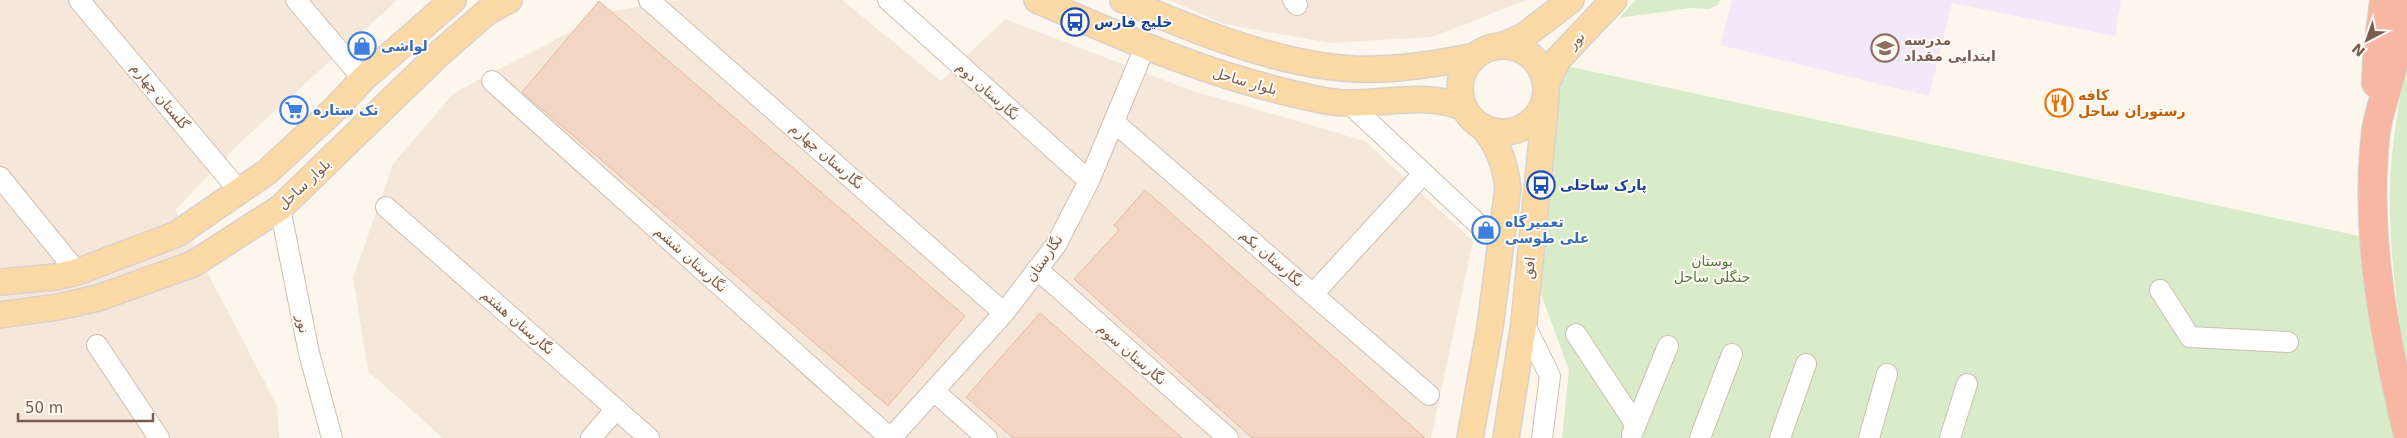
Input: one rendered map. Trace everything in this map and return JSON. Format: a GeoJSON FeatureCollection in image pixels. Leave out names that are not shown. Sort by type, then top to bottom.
{"type":"FeatureCollection","features":[{"type":"Feature","properties":{"kind":"highway"},"geometry":{"type":"LineString","coordinates":[[2384,0],[2376,58],[2376,129],[2372,203],[2377,260],[2389,347],[2407,431]]}},
{"type":"Feature","properties":{"kind":"highway"},"geometry":{"type":"LineString","coordinates":[[2376,129],[2407,10]]}},
{"type":"Feature","properties":{"kind":"main road"},"geometry":{"type":"LineString","coordinates":[[0,282],[55,277],[77,272],[177,234],[240,192],[266,172],[335,109],[363,79],[453,0]]}},
{"type":"Feature","properties":{"kind":"main road","name":"بلوار ساحل"},"geometry":{"type":"LineString","coordinates":[[0,315],[58,307],[98,298],[194,264],[280,208],[440,52],[487,12],[509,0]]}},
{"type":"Feature","properties":{"kind":"main road","name":"بلوار ساحل"},"geometry":{"type":"LineString","coordinates":[[1037,0],[1145,47],[1208,71],[1260,86],[1329,101],[1379,103],[1429,100],[1449,101],[1464,108]]}},
{"type":"Feature","properties":{"kind":"main road"},"geometry":{"type":"LineString","coordinates":[[1123,0],[1223,39],[1325,66],[1378,68],[1430,65],[1475,56],[1488,49],[1501,46],[1524,36],[1571,0]]}},
{"type":"Feature","properties":{"kind":"main road","name":"نور"},"geometry":{"type":"LineString","coordinates":[[1546,91],[1558,59],[1614,0]]}},
{"type":"Feature","properties":{"kind":"main road"},"geometry":{"type":"LineString","coordinates":[[1475,56],[1466,67],[1461,80],[1460,94],[1464,108],[1472,120],[1484,128],[1498,132],[1512,132],[1524,128],[1538,115],[1546,91],[1543,73],[1527,53],[1515,48],[1501,46]]}},
{"type":"Feature","properties":{"kind":"main road","name":"افق"},"geometry":{"type":"LineString","coordinates":[[1506,438],[1524,322],[1546,91]]}},
{"type":"Feature","properties":{"kind":"main road"},"geometry":{"type":"LineString","coordinates":[[1470,438],[1490,327],[1508,188],[1505,165],[1497,145],[1484,128]]}},
{"type":"Feature","properties":{"kind":"main road"},"geometry":{"type":"LineString","coordinates":[[266,172],[280,208]]}},
{"type":"Feature","properties":{"kind":"street","name":"گلستان چهارم"},"geometry":{"type":"LineString","coordinates":[[79,0],[240,192]]}},
{"type":"Feature","properties":{"kind":"street"},"geometry":{"type":"LineString","coordinates":[[296,0],[363,79]]}},
{"type":"Feature","properties":{"kind":"street","name":"نگارستان چهارم"},"geometry":{"type":"LineString","coordinates":[[649,0],[1004,313]]}},
{"type":"Feature","properties":{"kind":"street","name":"نگارستان دوم"},"geometry":{"type":"LineString","coordinates":[[888,0],[1089,181]]}},
{"type":"Feature","properties":{"kind":"street","name":"نگارستان"},"geometry":{"type":"LineString","coordinates":[[891,438],[1004,313],[1056,245],[1089,181],[1145,47]]}},
{"type":"Feature","properties":{"kind":"street","name":"نگارستان ششم"},"geometry":{"type":"LineString","coordinates":[[492,81],[891,438]]}},
{"type":"Feature","properties":{"kind":"street"},"geometry":{"type":"LineString","coordinates":[[1356,110],[1478,224]]}},
{"type":"Feature","properties":{"kind":"street","name":"نگارستان یکم"},"geometry":{"type":"LineString","coordinates":[[1114,122],[1429,395]]}},
{"type":"Feature","properties":{"kind":"street"},"geometry":{"type":"LineString","coordinates":[[1313,294],[1423,174]]}},
{"type":"Feature","properties":{"kind":"street"},"geometry":{"type":"LineString","coordinates":[[0,177],[77,272]]}},
{"type":"Feature","properties":{"kind":"street","name":"نگارستان هشتم"},"geometry":{"type":"LineString","coordinates":[[386,207],[649,438]]}},
{"type":"Feature","properties":{"kind":"street","name":"نور"},"geometry":{"type":"LineString","coordinates":[[280,208],[309,353],[332,438]]}},
{"type":"Feature","properties":{"kind":"street","name":"نگارستان سوم"},"geometry":{"type":"LineString","coordinates":[[1037,270],[1228,438]]}},
{"type":"Feature","properties":{"kind":"street"},"geometry":{"type":"LineString","coordinates":[[2160,290],[2190,337],[2288,342]]}},
{"type":"Feature","properties":{"kind":"street"},"geometry":{"type":"LineString","coordinates":[[1524,322],[1550,376],[1542,438]]}},
{"type":"Feature","properties":{"kind":"street"},"geometry":{"type":"LineString","coordinates":[[1576,334],[1633,432]]}},
{"type":"Feature","properties":{"kind":"street"},"geometry":{"type":"LineString","coordinates":[[98,345],[158,438]]}},
{"type":"Feature","properties":{"kind":"street"},"geometry":{"type":"LineString","coordinates":[[1633,432],[1668,346]]}},
{"type":"Feature","properties":{"kind":"street"},"geometry":{"type":"LineString","coordinates":[[1700,438],[1732,354]]}},
{"type":"Feature","properties":{"kind":"street"},"geometry":{"type":"LineString","coordinates":[[1782,438],[1806,364]]}},
{"type":"Feature","properties":{"kind":"street"},"geometry":{"type":"LineString","coordinates":[[1869,438],[1887,374]]}},
{"type":"Feature","properties":{"kind":"street"},"geometry":{"type":"LineString","coordinates":[[1950,438],[1967,384]]}},
{"type":"Feature","properties":{"kind":"street"},"geometry":{"type":"LineString","coordinates":[[934,391],[987,438]]}},
{"type":"Feature","properties":{"kind":"street"},"geometry":{"type":"LineString","coordinates":[[591,438],[616,409]]}},
{"type":"Feature","properties":{"kind":"shaded area"},"geometry":{"type":"Polygon","coordinates":[[[0,0],[397,0],[242,141],[175,210],[277,406],[279,438],[0,438],[0,0]]]}},
{"type":"Feature","properties":{"kind":"shaded area"},"geometry":{"type":"Polygon","coordinates":[[[682,0],[842,0],[941,81],[1005,19],[1190,90],[1365,141],[1473,241],[1431,438],[443,438],[368,371],[353,278],[393,164],[454,93],[608,12],[682,0]]]}},
{"type":"Feature","properties":{"kind":"shaded area"},"geometry":{"type":"Polygon","coordinates":[[[1170,0],[1526,0],[1432,37],[1330,43],[1223,24],[1170,0]]]}},
{"type":"Feature","properties":{"kind":"shaded area"},"geometry":{"type":"Polygon","coordinates":[[[1732,0],[2121,0],[2115,36],[1952,3],[1929,96],[1720,45],[1732,0]]]}},
{"type":"Feature","properties":{"kind":"green space"},"geometry":{"type":"Polygon","coordinates":[[[1635,0],[1720,0],[1718,5],[1709,9],[1691,8],[1619,18],[1635,0]]]}},
{"type":"Feature","properties":{"kind":"green space"},"geometry":{"type":"Polygon","coordinates":[[[2407,58],[2407,369],[2394,280],[2390,190],[2398,108],[2407,58]]]}},
{"type":"Feature","properties":{"kind":"green space","name":"بوستان جنگلی ساحل"},"geometry":{"type":"Polygon","coordinates":[[[1562,65],[2359,236],[2372,326],[2399,438],[1562,438],[1569,370],[1533,273],[1562,65]]]}},
{"type":"Feature","properties":{"kind":"building"},"geometry":{"type":"Polygon","coordinates":[[[599,1],[965,316],[888,406],[522,92],[599,1]]]}},
{"type":"Feature","properties":{"kind":"building"},"geometry":{"type":"Polygon","coordinates":[[[1145,190],[1425,438],[1252,438],[1074,279],[1119,230],[1114,225],[1145,190]]]}},
{"type":"Feature","properties":{"kind":"building"},"geometry":{"type":"Polygon","coordinates":[[[1040,313],[1182,438],[1013,438],[966,397],[1040,313]]]}},
{"type":"Feature","properties":{"kind":"place","name":"خلیج فارس"},"geometry":{"type":"Point","coordinates":[1075,22]}},
{"type":"Feature","properties":{"kind":"place","name":"لواشی"},"geometry":{"type":"Point","coordinates":[362,46]}},
{"type":"Feature","properties":{"kind":"place","name":"مدرسه ابتدایی مقداد"},"geometry":{"type":"Point","coordinates":[1885,48]}},
{"type":"Feature","properties":{"kind":"place","name":"کافه رستوران ساحل"},"geometry":{"type":"Point","coordinates":[2059,103]}},
{"type":"Feature","properties":{"kind":"place","name":"تک ستاره"},"geometry":{"type":"Point","coordinates":[294,110]}},
{"type":"Feature","properties":{"kind":"place","name":"پارک ساحلی"},"geometry":{"type":"Point","coordinates":[1541,185]}},
{"type":"Feature","properties":{"kind":"place","name":"تعمیرگاه علی طوسی"},"geometry":{"type":"Point","coordinates":[1486,230]}}]}
